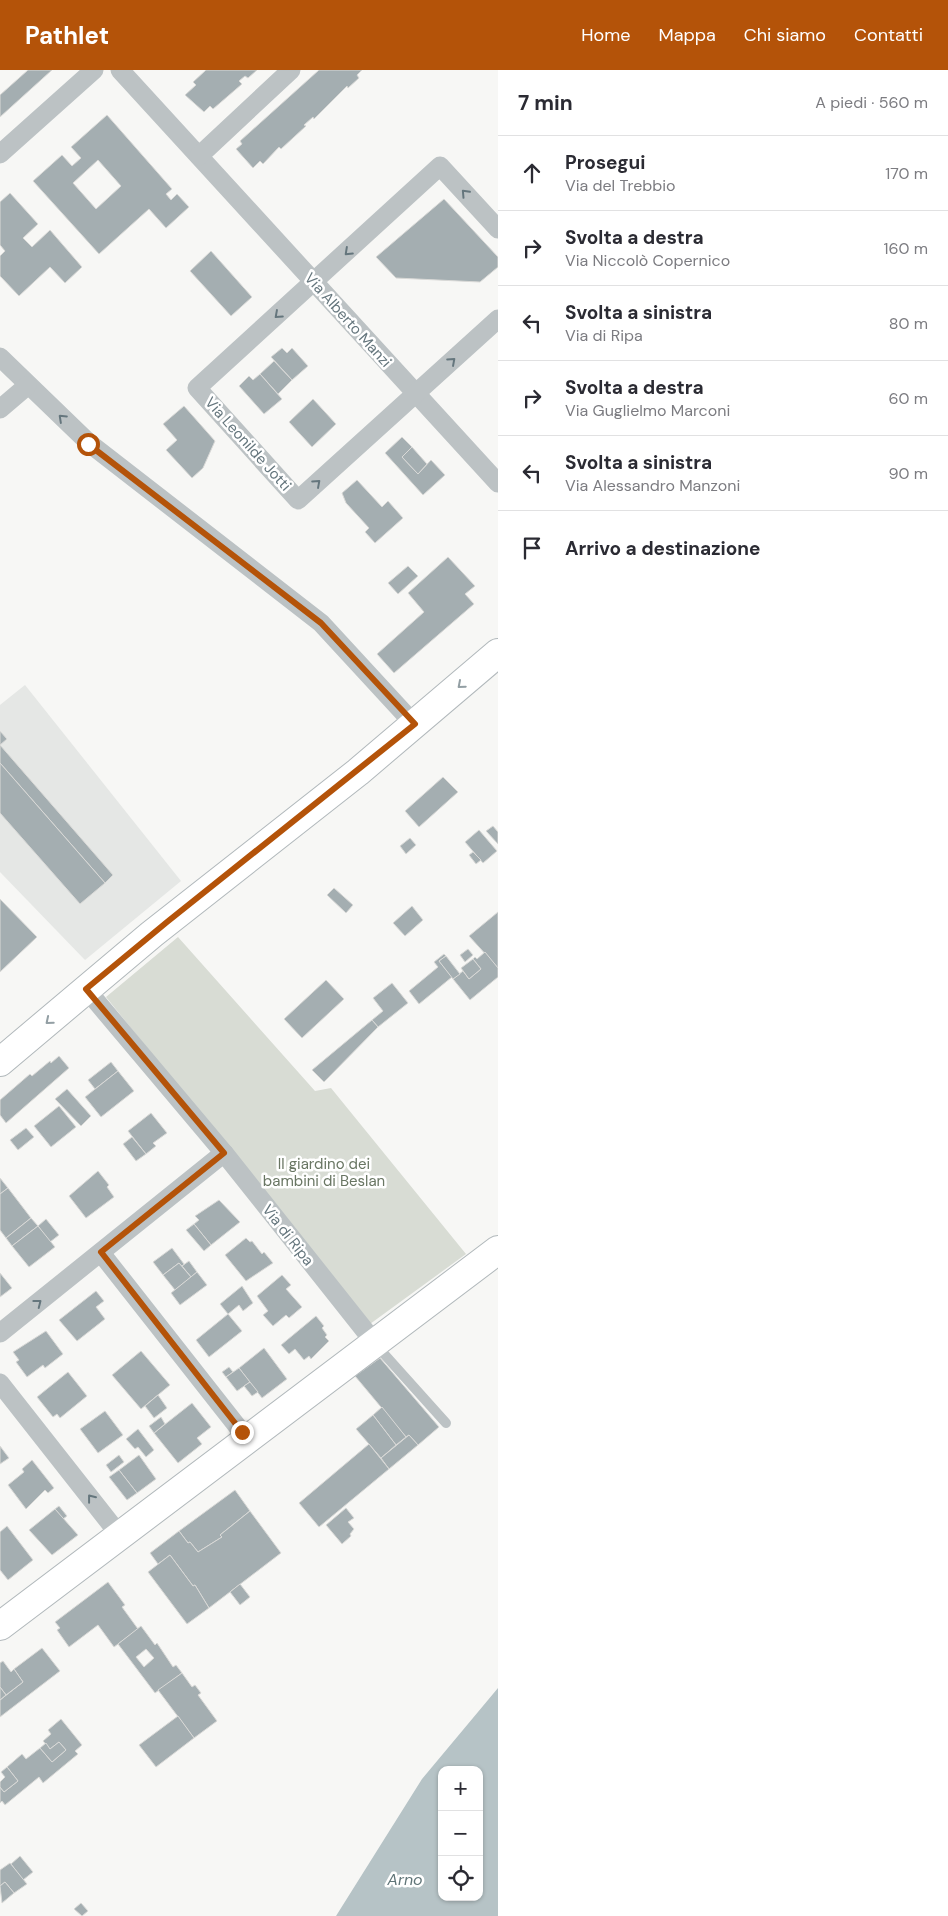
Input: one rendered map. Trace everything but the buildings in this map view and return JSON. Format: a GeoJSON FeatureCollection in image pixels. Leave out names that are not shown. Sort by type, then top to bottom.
{"type":"FeatureCollection","features":[{"type":"Feature","properties":{"kind":"main road"},"geometry":{"type":"LineString","coordinates":[[0,1062],[160,928],[415,724],[498,654]]}},
{"type":"Feature","properties":{"kind":"main road"},"geometry":{"type":"LineString","coordinates":[[0,1626],[122,1536],[374,1342],[498,1250]]}},
{"type":"Feature","properties":{"kind":"street"},"geometry":{"type":"LineString","coordinates":[[0,154],[94,70]]}},
{"type":"Feature","properties":{"kind":"street","name":"Via Alberto Manzi"},"geometry":{"type":"LineString","coordinates":[[120,70],[498,483]]}},
{"type":"Feature","properties":{"kind":"street"},"geometry":{"type":"LineString","coordinates":[[199,156],[291,70]]}},
{"type":"Feature","properties":{"kind":"street"},"geometry":{"type":"LineString","coordinates":[[314,283],[440,166],[498,229]]}},
{"type":"Feature","properties":{"kind":"street","name":"Via Leonilde Jotti"},"geometry":{"type":"LineString","coordinates":[[314,283],[197,388],[291,493],[298,500],[416,394]]}},
{"type":"Feature","properties":{"kind":"street"},"geometry":{"type":"LineString","coordinates":[[416,394],[498,319]]}},
{"type":"Feature","properties":{"kind":"street"},"geometry":{"type":"LineString","coordinates":[[0,356],[88,444],[321,623],[415,724]]}},
{"type":"Feature","properties":{"kind":"street"},"geometry":{"type":"LineString","coordinates":[[0,409],[28,386]]}},
{"type":"Feature","properties":{"kind":"street","name":"Via di Ripa"},"geometry":{"type":"LineString","coordinates":[[86,989],[224,1153],[374,1342]]}},
{"type":"Feature","properties":{"kind":"street"},"geometry":{"type":"LineString","coordinates":[[0,1333],[224,1153]]}},
{"type":"Feature","properties":{"kind":"street"},"geometry":{"type":"LineString","coordinates":[[101,1252],[248,1440]]}},
{"type":"Feature","properties":{"kind":"street"},"geometry":{"type":"LineString","coordinates":[[0,1383],[122,1536]]}},
{"type":"Feature","properties":{"kind":"lane"},"geometry":{"type":"LineString","coordinates":[[374,1342],[446,1423]]}},
{"type":"Feature","properties":{"kind":"shaded area"},"geometry":{"type":"Polygon","coordinates":[[[25,685],[181,881],[85,960],[0,872],[0,705],[25,685]]]}},
{"type":"Feature","properties":{"kind":"green space","name":"Il giardino dei bambini di Beslan"},"geometry":{"type":"Polygon","coordinates":[[[178,937],[315,1091],[331,1088],[466,1254],[370,1324],[106,997],[178,937]]]}},
{"type":"Feature","properties":{"kind":"water","name":"Arno"},"geometry":{"type":"Polygon","coordinates":[[[498,1688],[498,1916],[336,1916],[422,1779],[498,1688]]]}},
{"type":"Feature","properties":{"kind":"route"},"geometry":{"type":"LineString","coordinates":[[88,444],[321,623],[415,724],[358,772],[167,922],[86,989],[224,1153],[101,1252],[242,1432]]}}]}
